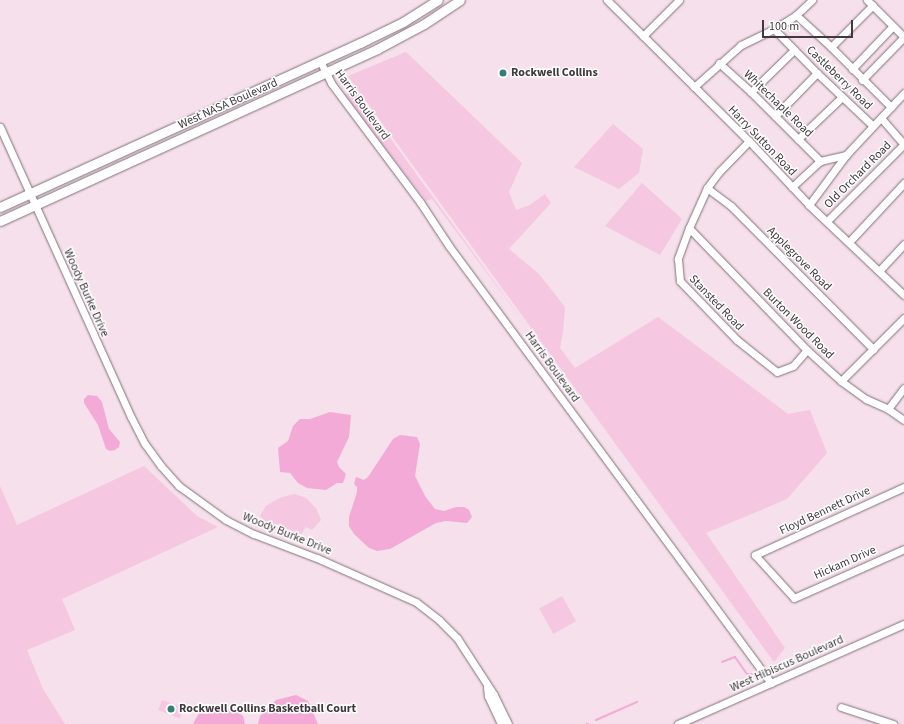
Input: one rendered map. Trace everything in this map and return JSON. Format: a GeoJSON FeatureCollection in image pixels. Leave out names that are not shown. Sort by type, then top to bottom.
{"type":"FeatureCollection","features":[{"type":"Feature","properties":{"kind":"main road","name":"West NASA Boulevard"},"geometry":{"type":"LineString","coordinates":[[0,207],[320,62],[387,30],[438,0]]}},
{"type":"Feature","properties":{"kind":"main road","name":"West NASA Boulevard"},"geometry":{"type":"LineString","coordinates":[[0,221],[402,37],[460,0]]}},
{"type":"Feature","properties":{"kind":"main road"},"geometry":{"type":"LineString","coordinates":[[230,102],[235,114]]}},
{"type":"Feature","properties":{"kind":"street","name":"Harry Sutton Road"},"geometry":{"type":"LineString","coordinates":[[607,0],[749,142],[809,205],[904,295]]}},
{"type":"Feature","properties":{"kind":"street"},"geometry":{"type":"LineString","coordinates":[[643,36],[679,0]]}},
{"type":"Feature","properties":{"kind":"street"},"geometry":{"type":"LineString","coordinates":[[694,87],[719,63],[741,45],[774,29],[796,15],[812,0]]}},
{"type":"Feature","properties":{"kind":"street"},"geometry":{"type":"LineString","coordinates":[[862,80],[904,37],[867,0]]}},
{"type":"Feature","properties":{"kind":"street"},"geometry":{"type":"LineString","coordinates":[[831,47],[873,6]]}},
{"type":"Feature","properties":{"kind":"street"},"geometry":{"type":"LineString","coordinates":[[796,15],[831,47],[890,107]]}},
{"type":"Feature","properties":{"kind":"street"},"geometry":{"type":"LineString","coordinates":[[852,69],[893,26]]}},
{"type":"Feature","properties":{"kind":"street","name":"Castleberry Road"},"geometry":{"type":"LineString","coordinates":[[774,29],[817,73],[873,126]]}},
{"type":"Feature","properties":{"kind":"street"},"geometry":{"type":"LineString","coordinates":[[751,92],[794,50]]}},
{"type":"Feature","properties":{"kind":"street","name":"Harris Boulevard"},"geometry":{"type":"LineString","coordinates":[[320,62],[331,83],[420,202],[449,246],[771,683]]}},
{"type":"Feature","properties":{"kind":"street","name":"Whitechaple Road"},"geometry":{"type":"LineString","coordinates":[[719,63],[751,92],[820,161]]}},
{"type":"Feature","properties":{"kind":"street"},"geometry":{"type":"LineString","coordinates":[[775,116],[817,73]]}},
{"type":"Feature","properties":{"kind":"street"},"geometry":{"type":"LineString","coordinates":[[809,205],[846,156],[904,93]]}},
{"type":"Feature","properties":{"kind":"street"},"geometry":{"type":"LineString","coordinates":[[798,139],[842,97]]}},
{"type":"Feature","properties":{"kind":"street"},"geometry":{"type":"LineString","coordinates":[[881,118],[904,144]]}},
{"type":"Feature","properties":{"kind":"street","name":"Woody Burke Drive"},"geometry":{"type":"LineString","coordinates":[[0,127],[130,417],[145,444],[179,486],[226,520],[254,534],[318,558],[416,602],[439,620],[457,638],[473,660],[508,724]]}},
{"type":"Feature","properties":{"kind":"street","name":"Stansted Road"},"geometry":{"type":"LineString","coordinates":[[749,142],[719,172],[707,188],[689,228],[678,259],[680,281],[737,340],[777,372],[793,366],[807,350]]}},
{"type":"Feature","properties":{"kind":"street","name":"Old Orchard Road"},"geometry":{"type":"LineString","coordinates":[[827,221],[904,144]]}},
{"type":"Feature","properties":{"kind":"street"},"geometry":{"type":"LineString","coordinates":[[792,187],[820,161],[846,156]]}},
{"type":"Feature","properties":{"kind":"street"},"geometry":{"type":"LineString","coordinates":[[849,242],[904,183]]}},
{"type":"Feature","properties":{"kind":"street","name":"Applegrove Road"},"geometry":{"type":"LineString","coordinates":[[707,188],[731,206],[873,349]]}},
{"type":"Feature","properties":{"kind":"street","name":"Burton Wood Road"},"geometry":{"type":"LineString","coordinates":[[689,228],[807,350],[841,381],[866,399],[888,409],[904,420]]}},
{"type":"Feature","properties":{"kind":"street"},"geometry":{"type":"LineString","coordinates":[[879,271],[904,244]]}},
{"type":"Feature","properties":{"kind":"street"},"geometry":{"type":"LineString","coordinates":[[841,381],[904,318]]}},
{"type":"Feature","properties":{"kind":"street"},"geometry":{"type":"LineString","coordinates":[[888,409],[904,388]]}},
{"type":"Feature","properties":{"kind":"street","name":"Floyd Bennett Drive"},"geometry":{"type":"LineString","coordinates":[[794,598],[755,555],[904,487]]}},
{"type":"Feature","properties":{"kind":"street","name":"Hickam Drive"},"geometry":{"type":"LineString","coordinates":[[794,598],[904,549]]}},
{"type":"Feature","properties":{"kind":"street","name":"West Hibiscus Boulevard"},"geometry":{"type":"LineString","coordinates":[[678,724],[904,624]]}},
{"type":"Feature","properties":{"kind":"street","name":"Woody Burke Drive"},"geometry":{"type":"LineString","coordinates":[[487,687],[488,696],[501,724]]}},
{"type":"Feature","properties":{"kind":"street"},"geometry":{"type":"LineString","coordinates":[[841,707],[893,724]]}},
{"type":"Feature","properties":{"kind":"shaded area"},"geometry":{"type":"Polygon","coordinates":[[[406,52],[522,163],[509,192],[516,210],[530,205],[545,194],[551,203],[509,249],[539,274],[565,307],[560,348],[575,368],[658,317],[788,414],[810,410],[827,453],[787,499],[706,533],[785,648],[774,662],[348,76],[406,52]]]}},
{"type":"Feature","properties":{"kind":"shaded area"},"geometry":{"type":"Polygon","coordinates":[[[346,76],[527,327],[432,199],[426,201],[344,95],[352,91],[342,78],[346,76]]]}},
{"type":"Feature","properties":{"kind":"shaded area"},"geometry":{"type":"Polygon","coordinates":[[[613,124],[643,149],[639,173],[619,189],[574,167],[613,124]]]}},
{"type":"Feature","properties":{"kind":"shaded area"},"geometry":{"type":"Polygon","coordinates":[[[642,183],[682,219],[660,255],[605,226],[642,183]]]}},
{"type":"Feature","properties":{"kind":"shaded area"},"geometry":{"type":"Polygon","coordinates":[[[88,395],[97,396],[102,402],[109,429],[120,442],[119,447],[115,450],[110,451],[106,449],[98,425],[84,403],[84,399],[88,395]]]}},
{"type":"Feature","properties":{"kind":"shaded area"},"geometry":{"type":"Polygon","coordinates":[[[330,412],[351,415],[349,437],[337,462],[339,467],[346,474],[343,483],[337,483],[326,490],[307,488],[298,483],[290,473],[280,472],[278,448],[288,441],[293,426],[300,419],[310,419],[330,412]]]}},
{"type":"Feature","properties":{"kind":"shaded area"},"geometry":{"type":"Polygon","coordinates":[[[400,435],[417,437],[420,444],[415,476],[425,496],[435,509],[444,511],[456,507],[464,507],[469,510],[472,517],[467,523],[446,521],[436,523],[390,549],[377,551],[369,548],[354,534],[349,526],[349,517],[357,492],[357,487],[354,484],[356,477],[364,480],[368,477],[393,439],[400,435]]]}},
{"type":"Feature","properties":{"kind":"shaded area"},"geometry":{"type":"Polygon","coordinates":[[[144,466],[197,516],[218,527],[62,599],[75,630],[27,650],[43,689],[65,724],[0,724],[0,486],[17,525],[144,466]]]}},
{"type":"Feature","properties":{"kind":"shaded area"},"geometry":{"type":"Polygon","coordinates":[[[295,494],[306,498],[316,508],[321,520],[312,530],[306,527],[298,539],[270,526],[260,516],[266,506],[279,498],[295,494]]]}},
{"type":"Feature","properties":{"kind":"shaded area"},"geometry":{"type":"Polygon","coordinates":[[[562,596],[576,621],[553,634],[539,609],[562,596]]]}},
{"type":"Feature","properties":{"kind":"shaded area"},"geometry":{"type":"Polygon","coordinates":[[[296,695],[308,701],[318,724],[258,724],[260,716],[276,700],[296,695]]]}},
{"type":"Feature","properties":{"kind":"shaded area","name":"Rockwell Collins Basketball Court"},"geometry":{"type":"Polygon","coordinates":[[[162,700],[184,708],[180,718],[158,710],[162,700]]]}},
{"type":"Feature","properties":{"kind":"shaded area"},"geometry":{"type":"Polygon","coordinates":[[[209,707],[234,709],[243,716],[245,724],[193,724],[199,713],[209,707]]]}},
{"type":"Feature","properties":{"kind":"waterway"},"geometry":{"type":"LineString","coordinates":[[722,662],[735,657],[747,674],[756,674]]}},
{"type":"Feature","properties":{"kind":"waterway"},"geometry":{"type":"LineString","coordinates":[[596,720],[637,702]]}},
{"type":"Feature","properties":{"kind":"place","name":"Rockwell Collins"},"geometry":{"type":"Point","coordinates":[503,73]}},
{"type":"Feature","properties":{"kind":"place","name":"Rockwell Collins Basketball Court"},"geometry":{"type":"Point","coordinates":[171,709]}}]}
